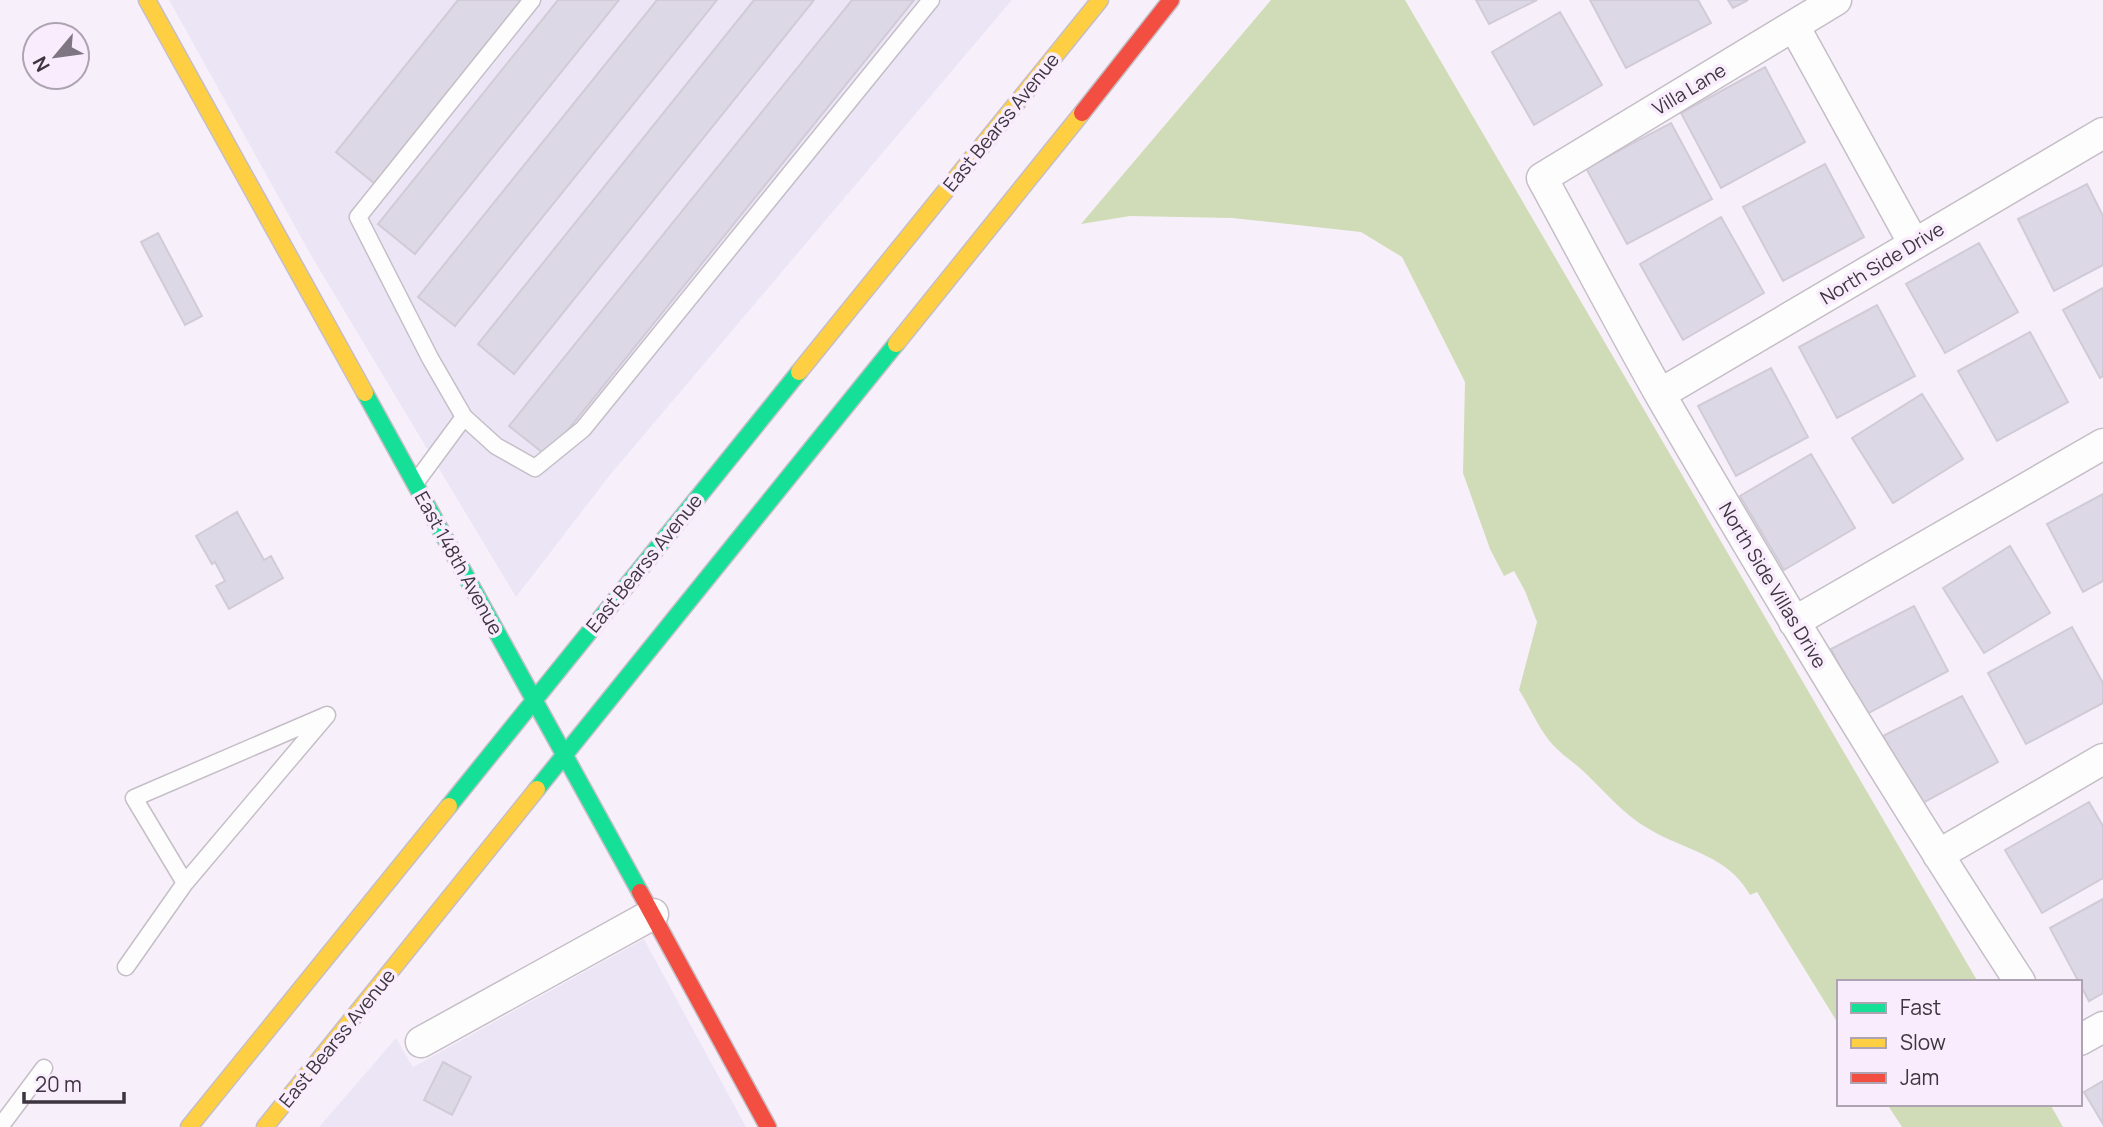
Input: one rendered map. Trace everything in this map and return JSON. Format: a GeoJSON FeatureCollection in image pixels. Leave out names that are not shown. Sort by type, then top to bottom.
{"type":"FeatureCollection","features":[{"type":"Feature","properties":{"kind":"main road","name":"East 148th Avenue"},"geometry":{"type":"LineString","coordinates":[[147,0],[566,755],[768,1127]]}},
{"type":"Feature","properties":{"kind":"main road","name":"East Bearss Avenue"},"geometry":{"type":"LineString","coordinates":[[189,1127],[1100,0]]}},
{"type":"Feature","properties":{"kind":"main road","name":"East Bearss Avenue"},"geometry":{"type":"LineString","coordinates":[[265,1127],[1171,0]]}},
{"type":"Feature","properties":{"kind":"street","name":"Villa Lane"},"geometry":{"type":"LineString","coordinates":[[1542,178],[1836,0]]}},
{"type":"Feature","properties":{"kind":"street"},"geometry":{"type":"LineString","coordinates":[[1794,26],[1914,244]]}},
{"type":"Feature","properties":{"kind":"street","name":"North Side Drive"},"geometry":{"type":"LineString","coordinates":[[1660,394],[2103,133]]}},
{"type":"Feature","properties":{"kind":"street","name":"North Side Villas Drive"},"geometry":{"type":"LineString","coordinates":[[1542,178],[1660,394],[1794,622],[1938,855],[2020,980]]}},
{"type":"Feature","properties":{"kind":"street"},"geometry":{"type":"LineString","coordinates":[[1794,622],[2103,444]]}},
{"type":"Feature","properties":{"kind":"street"},"geometry":{"type":"LineString","coordinates":[[1938,855],[2103,759]]}},
{"type":"Feature","properties":{"kind":"street"},"geometry":{"type":"LineString","coordinates":[[421,1042],[653,914]]}},
{"type":"Feature","properties":{"kind":"street"},"geometry":{"type":"LineString","coordinates":[[2082,1039],[2103,1027]]}},
{"type":"Feature","properties":{"kind":"lane"},"geometry":{"type":"LineString","coordinates":[[532,0],[358,217],[430,358],[464,417],[496,446],[535,468],[583,429],[931,0]]}},
{"type":"Feature","properties":{"kind":"lane"},"geometry":{"type":"LineString","coordinates":[[415,483],[464,417]]}},
{"type":"Feature","properties":{"kind":"lane"},"geometry":{"type":"LineString","coordinates":[[126,967],[185,883],[327,715],[134,798],[185,883]]}},
{"type":"Feature","properties":{"kind":"lane"},"geometry":{"type":"LineString","coordinates":[[0,1127],[44,1068]]}},
{"type":"Feature","properties":{"kind":"shaded area"},"geometry":{"type":"Polygon","coordinates":[[[169,0],[1012,0],[610,475],[516,597],[312,257],[169,0]]]}},
{"type":"Feature","properties":{"kind":"shaded area"},"geometry":{"type":"Polygon","coordinates":[[[644,939],[746,1127],[319,1127],[396,1038],[413,1067],[644,939]]]}},
{"type":"Feature","properties":{"kind":"green space"},"geometry":{"type":"Polygon","coordinates":[[[1271,0],[1405,0],[1977,980],[1837,980],[1837,1022],[1757,892],[1750,895],[1730,870],[1639,823],[1548,739],[1519,690],[1537,622],[1514,571],[1504,576],[1490,549],[1463,473],[1465,382],[1402,257],[1361,232],[1232,218],[1130,216],[1081,224],[1271,0]]]}},
{"type":"Feature","properties":{"kind":"green space"},"geometry":{"type":"Polygon","coordinates":[[[1888,1106],[2051,1106],[2063,1127],[1902,1127],[1888,1106]]]}},
{"type":"Feature","properties":{"kind":"building"},"geometry":{"type":"Polygon","coordinates":[[[458,0],[522,0],[375,184],[336,152],[458,0]]]}},
{"type":"Feature","properties":{"kind":"building"},"geometry":{"type":"Polygon","coordinates":[[[558,0],[619,0],[415,254],[378,224],[558,0]]]}},
{"type":"Feature","properties":{"kind":"building"},"geometry":{"type":"Polygon","coordinates":[[[657,0],[717,0],[455,326],[418,297],[657,0]]]}},
{"type":"Feature","properties":{"kind":"building"},"geometry":{"type":"Polygon","coordinates":[[[754,0],[814,0],[514,374],[478,344],[754,0]]]}},
{"type":"Feature","properties":{"kind":"building"},"geometry":{"type":"Polygon","coordinates":[[[852,0],[914,0],[547,456],[509,426],[852,0]]]}},
{"type":"Feature","properties":{"kind":"building"},"geometry":{"type":"Polygon","coordinates":[[[1476,0],[1537,0],[1489,24],[1476,0]]]}},
{"type":"Feature","properties":{"kind":"building"},"geometry":{"type":"Polygon","coordinates":[[[1590,0],[1698,0],[1711,23],[1626,68],[1590,0]]]}},
{"type":"Feature","properties":{"kind":"building"},"geometry":{"type":"Polygon","coordinates":[[[1728,0],[1748,0],[1733,8],[1728,0]]]}},
{"type":"Feature","properties":{"kind":"building"},"geometry":{"type":"Polygon","coordinates":[[[1560,12],[1602,85],[1534,125],[1492,52],[1560,12]]]}},
{"type":"Feature","properties":{"kind":"building"},"geometry":{"type":"Polygon","coordinates":[[[1765,67],[1805,142],[1721,188],[1681,113],[1765,67]]]}},
{"type":"Feature","properties":{"kind":"building"},"geometry":{"type":"Polygon","coordinates":[[[1671,123],[1712,199],[1627,244],[1586,168],[1671,123]]]}},
{"type":"Feature","properties":{"kind":"building"},"geometry":{"type":"Polygon","coordinates":[[[1825,164],[1864,237],[1783,281],[1743,207],[1825,164]]]}},
{"type":"Feature","properties":{"kind":"building"},"geometry":{"type":"Polygon","coordinates":[[[2087,184],[2103,216],[2103,265],[2054,291],[2018,219],[2087,184]]]}},
{"type":"Feature","properties":{"kind":"building"},"geometry":{"type":"Polygon","coordinates":[[[1721,217],[1764,293],[1683,340],[1640,264],[1721,217]]]}},
{"type":"Feature","properties":{"kind":"building"},"geometry":{"type":"Polygon","coordinates":[[[158,233],[202,316],[185,325],[141,242],[158,233]]]}},
{"type":"Feature","properties":{"kind":"building"},"geometry":{"type":"Polygon","coordinates":[[[1979,243],[2018,312],[1945,353],[1906,284],[1979,243]]]}},
{"type":"Feature","properties":{"kind":"building"},"geometry":{"type":"Polygon","coordinates":[[[2103,288],[2103,376],[2100,378],[2063,310],[2103,288]]]}},
{"type":"Feature","properties":{"kind":"building"},"geometry":{"type":"Polygon","coordinates":[[[1877,305],[1915,376],[1837,418],[1799,347],[1877,305]]]}},
{"type":"Feature","properties":{"kind":"building"},"geometry":{"type":"Polygon","coordinates":[[[2030,332],[2068,402],[1997,441],[1958,371],[2030,332]]]}},
{"type":"Feature","properties":{"kind":"building"},"geometry":{"type":"Polygon","coordinates":[[[1771,368],[1808,437],[1736,476],[1698,406],[1771,368]]]}},
{"type":"Feature","properties":{"kind":"building"},"geometry":{"type":"Polygon","coordinates":[[[1922,394],[1963,459],[1893,503],[1852,438],[1922,394]]]}},
{"type":"Feature","properties":{"kind":"building"},"geometry":{"type":"Polygon","coordinates":[[[1811,454],[1855,528],[1784,570],[1740,496],[1811,454]]]}},
{"type":"Feature","properties":{"kind":"building"},"geometry":{"type":"Polygon","coordinates":[[[2103,494],[2103,581],[2083,592],[2047,524],[2103,494]]]}},
{"type":"Feature","properties":{"kind":"building"},"geometry":{"type":"Polygon","coordinates":[[[237,512],[264,560],[271,556],[283,578],[229,609],[216,586],[225,581],[196,536],[237,512]]]}},
{"type":"Feature","properties":{"kind":"building"},"geometry":{"type":"Polygon","coordinates":[[[2010,546],[2050,613],[1984,653],[1943,588],[2010,546]]]}},
{"type":"Feature","properties":{"kind":"building"},"geometry":{"type":"Polygon","coordinates":[[[1914,606],[1948,671],[1865,715],[1831,649],[1914,606]]]}},
{"type":"Feature","properties":{"kind":"building"},"geometry":{"type":"Polygon","coordinates":[[[2072,627],[2103,683],[2103,703],[2026,744],[1988,673],[2072,627]]]}},
{"type":"Feature","properties":{"kind":"building"},"geometry":{"type":"Polygon","coordinates":[[[1962,696],[1998,762],[1921,804],[1883,736],[1962,696]]]}},
{"type":"Feature","properties":{"kind":"building"},"geometry":{"type":"Polygon","coordinates":[[[2089,802],[2103,826],[2103,878],[2042,913],[2005,850],[2089,802]]]}},
{"type":"Feature","properties":{"kind":"building"},"geometry":{"type":"Polygon","coordinates":[[[2103,899],[2103,993],[2089,1001],[2082,988],[2082,980],[2078,980],[2050,928],[2103,899]]]}},
{"type":"Feature","properties":{"kind":"building"},"geometry":{"type":"Polygon","coordinates":[[[443,1062],[471,1077],[452,1115],[424,1100],[443,1062]]]}},
{"type":"Feature","properties":{"kind":"building"},"geometry":{"type":"Polygon","coordinates":[[[2103,1081],[2103,1124],[2084,1092],[2103,1081]]]}},
{"type":"Feature","properties":{"kind":"traffic: fast"},"geometry":{"type":"LineString","coordinates":[[537,789],[896,344]]}},
{"type":"Feature","properties":{"kind":"traffic: fast"},"geometry":{"type":"LineString","coordinates":[[449,806],[799,372]]}},
{"type":"Feature","properties":{"kind":"traffic: fast"},"geometry":{"type":"LineString","coordinates":[[365,393],[640,892]]}},
{"type":"Feature","properties":{"kind":"traffic: slow"},"geometry":{"type":"LineString","coordinates":[[147,0],[365,393]]}},
{"type":"Feature","properties":{"kind":"traffic: slow"},"geometry":{"type":"LineString","coordinates":[[799,372],[1100,0]]}},
{"type":"Feature","properties":{"kind":"traffic: slow"},"geometry":{"type":"LineString","coordinates":[[896,344],[1082,113]]}},
{"type":"Feature","properties":{"kind":"traffic: slow"},"geometry":{"type":"LineString","coordinates":[[265,1127],[537,789]]}},
{"type":"Feature","properties":{"kind":"traffic: slow"},"geometry":{"type":"LineString","coordinates":[[189,1127],[449,806]]}},
{"type":"Feature","properties":{"kind":"traffic: jam"},"geometry":{"type":"LineString","coordinates":[[1082,113],[1171,0]]}},
{"type":"Feature","properties":{"kind":"traffic: jam"},"geometry":{"type":"LineString","coordinates":[[640,892],[768,1127]]}}]}
